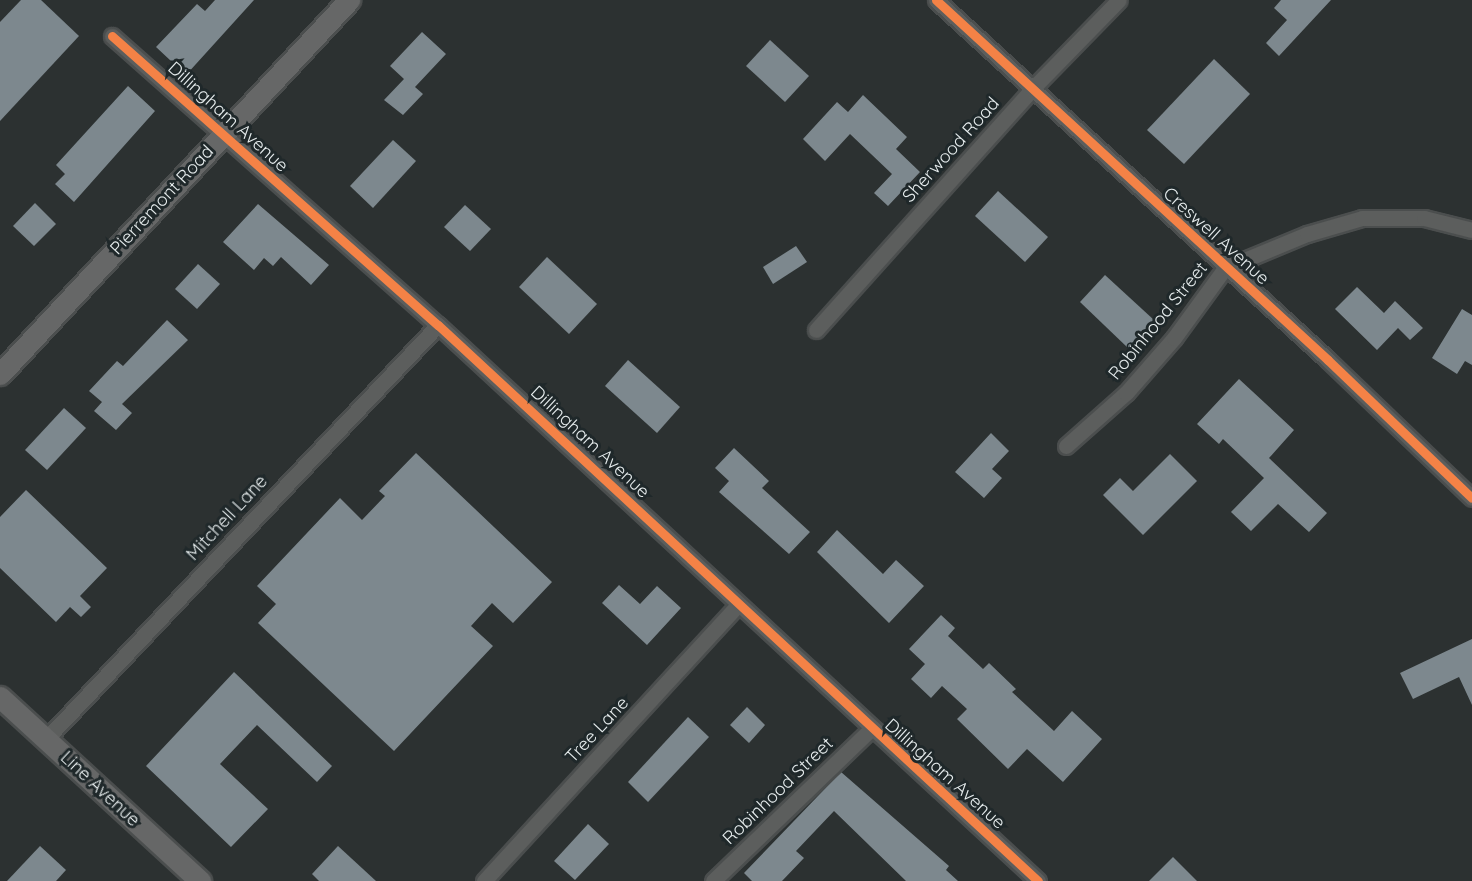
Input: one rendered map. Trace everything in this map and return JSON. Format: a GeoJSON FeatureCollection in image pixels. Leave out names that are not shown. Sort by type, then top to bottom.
{"type":"FeatureCollection","features":[{"type":"Feature","properties":{"kind":"main road","name":"Pierremont Road"},"geometry":{"type":"LineString","coordinates":[[0,374],[349,0]]}},
{"type":"Feature","properties":{"kind":"main road","name":"Line Avenue"},"geometry":{"type":"LineString","coordinates":[[0,697],[200,881]]}},
{"type":"Feature","properties":{"kind":"street","name":"Creswell Avenue"},"geometry":{"type":"LineString","coordinates":[[936,0],[1472,498]]}},
{"type":"Feature","properties":{"kind":"street","name":"Sherwood Road"},"geometry":{"type":"LineString","coordinates":[[816,330],[1032,89],[1119,0]]}},
{"type":"Feature","properties":{"kind":"street","name":"Dillingham Avenue"},"geometry":{"type":"LineString","coordinates":[[112,36],[438,325],[871,729],[1038,881]]}},
{"type":"Feature","properties":{"kind":"street"},"geometry":{"type":"LineString","coordinates":[[1226,267],[1307,234],[1362,218],[1424,218],[1472,230]]}},
{"type":"Feature","properties":{"kind":"street","name":"Robinhood Street"},"geometry":{"type":"LineString","coordinates":[[1066,446],[1126,393],[1174,339],[1226,267]]}},
{"type":"Feature","properties":{"kind":"street","name":"Mitchell Lane"},"geometry":{"type":"LineString","coordinates":[[46,739],[438,325]]}},
{"type":"Feature","properties":{"kind":"street","name":"Tree Lane"},"geometry":{"type":"LineString","coordinates":[[484,881],[738,605]]}},
{"type":"Feature","properties":{"kind":"street","name":"Robinhood Street"},"geometry":{"type":"LineString","coordinates":[[713,881],[871,729]]}},
{"type":"Feature","properties":{"kind":"building"},"geometry":{"type":"Polygon","coordinates":[[[21,0],[41,0],[79,36],[0,121],[0,22],[21,0]]]}},
{"type":"Feature","properties":{"kind":"building"},"geometry":{"type":"Polygon","coordinates":[[[215,0],[254,0],[186,75],[156,47],[197,4],[205,11],[215,0]]]}},
{"type":"Feature","properties":{"kind":"building"},"geometry":{"type":"Polygon","coordinates":[[[1281,0],[1331,0],[1279,56],[1266,43],[1287,20],[1274,8],[1281,0]]]}},
{"type":"Feature","properties":{"kind":"building"},"geometry":{"type":"Polygon","coordinates":[[[422,32],[446,54],[415,87],[423,94],[403,115],[384,100],[404,79],[390,66],[422,32]]]}},
{"type":"Feature","properties":{"kind":"building"},"geometry":{"type":"Polygon","coordinates":[[[770,40],[809,76],[785,102],[746,66],[770,40]]]}},
{"type":"Feature","properties":{"kind":"building"},"geometry":{"type":"Polygon","coordinates":[[[1214,59],[1250,94],[1184,164],[1147,130],[1214,59]]]}},
{"type":"Feature","properties":{"kind":"building"},"geometry":{"type":"Polygon","coordinates":[[[128,86],[155,111],[74,202],[55,184],[65,174],[56,165],[128,86]]]}},
{"type":"Feature","properties":{"kind":"building"},"geometry":{"type":"Polygon","coordinates":[[[863,95],[907,137],[896,149],[920,172],[888,206],[874,193],[892,174],[850,134],[825,161],[803,139],[837,102],[848,112],[863,95]]]}},
{"type":"Feature","properties":{"kind":"building"},"geometry":{"type":"Polygon","coordinates":[[[393,140],[416,161],[373,208],[350,186],[393,140]]]}},
{"type":"Feature","properties":{"kind":"building"},"geometry":{"type":"Polygon","coordinates":[[[998,191],[1048,237],[1025,262],[975,216],[998,191]]]}},
{"type":"Feature","properties":{"kind":"building"},"geometry":{"type":"Polygon","coordinates":[[[35,203],[56,224],[34,246],[13,226],[35,203]]]}},
{"type":"Feature","properties":{"kind":"building"},"geometry":{"type":"Polygon","coordinates":[[[258,204],[329,265],[311,285],[281,257],[273,266],[264,258],[254,270],[223,242],[258,204]]]}},
{"type":"Feature","properties":{"kind":"building"},"geometry":{"type":"Polygon","coordinates":[[[465,205],[491,229],[470,251],[444,227],[465,205]]]}},
{"type":"Feature","properties":{"kind":"building"},"geometry":{"type":"Polygon","coordinates":[[[796,246],[807,262],[773,284],[763,267],[796,246]]]}},
{"type":"Feature","properties":{"kind":"building"},"geometry":{"type":"Polygon","coordinates":[[[547,257],[597,304],[569,334],[519,287],[547,257]]]}},
{"type":"Feature","properties":{"kind":"building"},"geometry":{"type":"Polygon","coordinates":[[[198,264],[220,284],[197,309],[175,289],[198,264]]]}},
{"type":"Feature","properties":{"kind":"building"},"geometry":{"type":"Polygon","coordinates":[[[1105,275],[1154,320],[1128,348],[1080,302],[1105,275]]]}},
{"type":"Feature","properties":{"kind":"building"},"geometry":{"type":"Polygon","coordinates":[[[1357,287],[1384,313],[1395,301],[1423,328],[1410,340],[1398,328],[1377,350],[1335,309],[1357,287]]]}},
{"type":"Feature","properties":{"kind":"building"},"geometry":{"type":"Polygon","coordinates":[[[1462,309],[1472,315],[1472,365],[1465,361],[1457,374],[1432,358],[1462,309]]]}},
{"type":"Feature","properties":{"kind":"building"},"geometry":{"type":"Polygon","coordinates":[[[167,320],[188,340],[122,404],[132,413],[116,430],[94,411],[102,402],[89,391],[117,361],[123,366],[167,320]]]}},
{"type":"Feature","properties":{"kind":"building"},"geometry":{"type":"Polygon","coordinates":[[[628,360],[680,407],[657,433],[605,386],[628,360]]]}},
{"type":"Feature","properties":{"kind":"building"},"geometry":{"type":"Polygon","coordinates":[[[1239,379],[1294,430],[1269,458],[1327,513],[1309,532],[1278,504],[1251,531],[1231,512],[1264,478],[1223,439],[1219,444],[1197,424],[1239,379]]]}},
{"type":"Feature","properties":{"kind":"building"},"geometry":{"type":"Polygon","coordinates":[[[64,408],[86,428],[47,470],[25,450],[64,408]]]}},
{"type":"Feature","properties":{"kind":"building"},"geometry":{"type":"Polygon","coordinates":[[[991,433],[1009,451],[992,469],[1002,478],[984,498],[955,472],[991,433]]]}},
{"type":"Feature","properties":{"kind":"building"},"geometry":{"type":"Polygon","coordinates":[[[734,448],[769,481],[762,488],[810,532],[789,554],[719,492],[729,481],[715,468],[734,448]]]}},
{"type":"Feature","properties":{"kind":"building"},"geometry":{"type":"Polygon","coordinates":[[[416,453],[552,582],[513,623],[492,603],[471,626],[493,646],[394,751],[258,623],[276,604],[257,586],[340,498],[362,520],[385,496],[379,491],[416,453]]]}},
{"type":"Feature","properties":{"kind":"building"},"geometry":{"type":"Polygon","coordinates":[[[1170,454],[1197,481],[1143,535],[1103,495],[1120,478],[1133,491],[1170,454]]]}},
{"type":"Feature","properties":{"kind":"building"},"geometry":{"type":"Polygon","coordinates":[[[26,490],[107,568],[80,596],[91,607],[81,617],[70,607],[56,622],[0,568],[0,517],[26,490]]]}},
{"type":"Feature","properties":{"kind":"building"},"geometry":{"type":"Polygon","coordinates":[[[837,530],[883,574],[896,560],[924,586],[889,623],[817,552],[837,530]]]}},
{"type":"Feature","properties":{"kind":"building"},"geometry":{"type":"Polygon","coordinates":[[[619,585],[640,604],[657,586],[681,608],[647,645],[602,603],[619,585]]]}},
{"type":"Feature","properties":{"kind":"building"},"geometry":{"type":"Polygon","coordinates":[[[941,615],[955,628],[948,636],[983,669],[989,663],[1016,689],[1012,692],[1054,731],[1072,711],[1102,739],[1063,782],[1027,749],[1008,769],[957,719],[967,709],[942,686],[931,698],[911,679],[925,664],[909,649],[941,615]]]}},
{"type":"Feature","properties":{"kind":"building"},"geometry":{"type":"Polygon","coordinates":[[[1472,639],[1472,705],[1459,677],[1413,699],[1400,673],[1472,639]]]}},
{"type":"Feature","properties":{"kind":"building"},"geometry":{"type":"Polygon","coordinates":[[[234,672],[332,766],[317,782],[257,725],[220,764],[268,809],[231,847],[146,766],[234,672]]]}},
{"type":"Feature","properties":{"kind":"building"},"geometry":{"type":"Polygon","coordinates":[[[747,707],[765,725],[749,743],[730,725],[747,707]]]}},
{"type":"Feature","properties":{"kind":"building"},"geometry":{"type":"Polygon","coordinates":[[[688,717],[709,737],[648,802],[628,782],[688,717]]]}},
{"type":"Feature","properties":{"kind":"building"},"geometry":{"type":"Polygon","coordinates":[[[841,772],[949,866],[946,870],[958,881],[906,881],[834,811],[796,851],[804,858],[782,881],[752,881],[744,873],[841,772]]]}},
{"type":"Feature","properties":{"kind":"building"},"geometry":{"type":"Polygon","coordinates":[[[588,824],[609,844],[575,880],[554,861],[588,824]]]}},
{"type":"Feature","properties":{"kind":"building"},"geometry":{"type":"Polygon","coordinates":[[[40,846],[66,870],[56,881],[7,881],[40,846]]]}},
{"type":"Feature","properties":{"kind":"building"},"geometry":{"type":"Polygon","coordinates":[[[338,846],[376,881],[319,881],[312,874],[338,846]]]}},
{"type":"Feature","properties":{"kind":"building"},"geometry":{"type":"Polygon","coordinates":[[[1173,857],[1197,881],[1149,881],[1173,857]]]}},
{"type":"Feature","properties":{"kind":"cycle path"},"geometry":{"type":"LineString","coordinates":[[936,0],[1328,360],[1472,498]]}},
{"type":"Feature","properties":{"kind":"cycle path"},"geometry":{"type":"LineString","coordinates":[[112,36],[438,325],[1038,881]]}}]}
